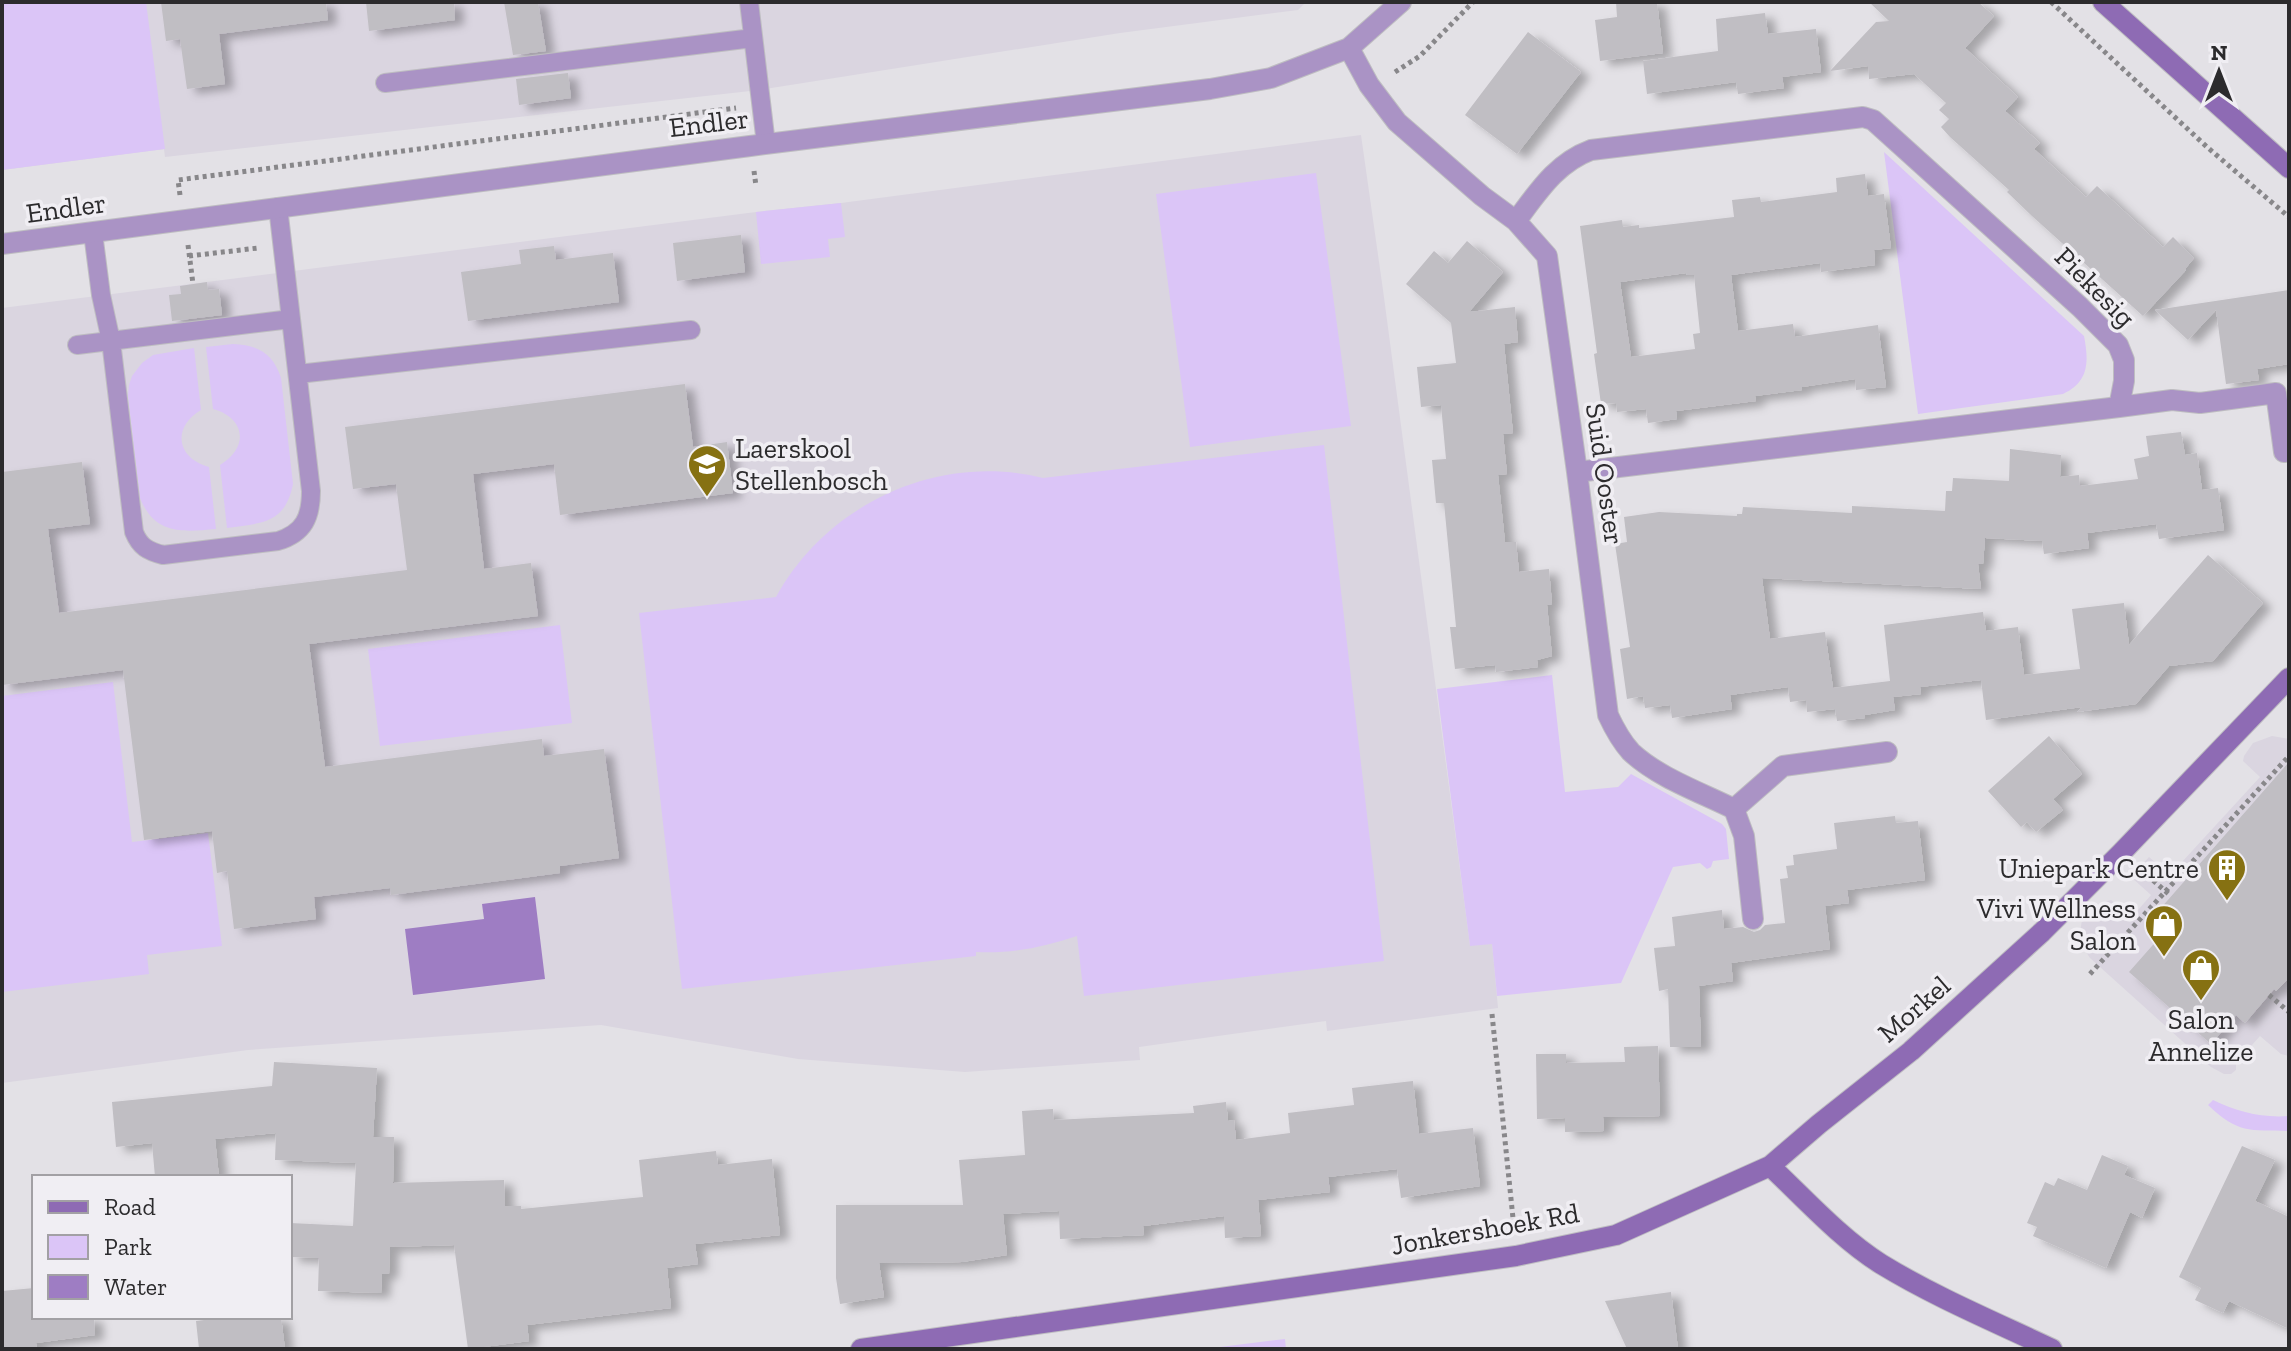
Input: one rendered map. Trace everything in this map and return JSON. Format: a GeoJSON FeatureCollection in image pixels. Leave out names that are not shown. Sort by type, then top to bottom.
{"type":"FeatureCollection","features":[{"type":"Feature","properties":{"kind":"street","name":"Endler"},"geometry":{"type":"LineString","coordinates":[[2,244],[1210,89],[1271,78],[1349,48],[1401,2]]}},
{"type":"Feature","properties":{"kind":"street"},"geometry":{"type":"LineString","coordinates":[[2103,2],[2289,168]]}},
{"type":"Feature","properties":{"kind":"street","name":"Suid Ooster"},"geometry":{"type":"LineString","coordinates":[[1349,48],[1369,85],[1397,122],[1482,196],[1516,221],[1547,256],[1608,715],[1631,752],[1654,769],[1734,809]]}},
{"type":"Feature","properties":{"kind":"street","name":"Piekesig"},"geometry":{"type":"LineString","coordinates":[[1516,221],[1550,177],[1574,156],[1591,150],[1863,117],[1873,120],[2118,345],[2124,360],[2119,407]]}},
{"type":"Feature","properties":{"kind":"street"},"geometry":{"type":"LineString","coordinates":[[1577,472],[2172,400],[2200,403],[2276,393],[2284,452]]}},
{"type":"Feature","properties":{"kind":"street","name":"Morkel"},"geometry":{"type":"LineString","coordinates":[[1770,1166],[1911,1051],[2012,959],[2121,853],[2289,678]]}},
{"type":"Feature","properties":{"kind":"street"},"geometry":{"type":"LineString","coordinates":[[1753,919],[1744,836],[1734,809],[1783,766],[1887,752]]}},
{"type":"Feature","properties":{"kind":"street"},"geometry":{"type":"LineString","coordinates":[[1770,1166],[1832,1225],[1879,1263],[2052,1349]]}},
{"type":"Feature","properties":{"kind":"street","name":"Jonkershoek Rd"},"geometry":{"type":"LineString","coordinates":[[861,1349],[1516,1256],[1616,1235],[1770,1166]]}},
{"type":"Feature","properties":{"kind":"lane"},"geometry":{"type":"LineString","coordinates":[[749,2],[766,144]]}},
{"type":"Feature","properties":{"kind":"lane"},"geometry":{"type":"LineString","coordinates":[[385,83],[753,38]]}},
{"type":"Feature","properties":{"kind":"lane"},"geometry":{"type":"LineString","coordinates":[[93,233],[111,341],[134,532],[139,544],[150,552],[163,555],[278,541],[291,537],[301,529],[311,506],[311,491],[278,207]]}},
{"type":"Feature","properties":{"kind":"lane"},"geometry":{"type":"LineString","coordinates":[[77,345],[291,319]]}},
{"type":"Feature","properties":{"kind":"lane"},"geometry":{"type":"LineString","coordinates":[[298,374],[691,330]]}},
{"type":"Feature","properties":{"kind":"path"},"geometry":{"type":"LineString","coordinates":[[1395,72],[1420,56],[1473,2]]}},
{"type":"Feature","properties":{"kind":"path"},"geometry":{"type":"LineString","coordinates":[[2051,2],[2207,147],[2289,217]]}},
{"type":"Feature","properties":{"kind":"path"},"geometry":{"type":"LineString","coordinates":[[181,198],[178,180],[745,107]]}},
{"type":"Feature","properties":{"kind":"path"},"geometry":{"type":"LineString","coordinates":[[753,169],[756,186]]}},
{"type":"Feature","properties":{"kind":"path"},"geometry":{"type":"LineString","coordinates":[[187,240],[193,284]]}},
{"type":"Feature","properties":{"kind":"path"},"geometry":{"type":"LineString","coordinates":[[189,256],[259,248]]}},
{"type":"Feature","properties":{"kind":"path"},"geometry":{"type":"LineString","coordinates":[[2090,974],[2169,894],[2289,756]]}},
{"type":"Feature","properties":{"kind":"path"},"geometry":{"type":"LineString","coordinates":[[2139,869],[2169,894]]}},
{"type":"Feature","properties":{"kind":"path"},"geometry":{"type":"LineString","coordinates":[[2269,995],[2289,1012]]}},
{"type":"Feature","properties":{"kind":"path"},"geometry":{"type":"LineString","coordinates":[[1492,1014],[1514,1226]]}},
{"type":"Feature","properties":{"kind":"shaded area"},"geometry":{"type":"Polygon","coordinates":[[[2,2],[1306,2],[1298,10],[1120,33],[759,90],[165,157],[164,149],[2,170],[2,2]]]}},
{"type":"Feature","properties":{"kind":"shaded area","name":"Laerskool Stellenbosch"},"geometry":{"type":"Polygon","coordinates":[[[1361,135],[1470,945],[1492,943],[1498,1008],[1327,1031],[1326,1021],[1139,1047],[1140,1060],[965,1072],[798,1059],[601,1025],[248,1050],[2,1083],[2,308],[1361,135]]]}},
{"type":"Feature","properties":{"kind":"shaded area","name":"Uniepark Centre"},"geometry":{"type":"Polygon","coordinates":[[[2272,736],[2289,739],[2289,1056],[2281,1054],[2260,1036],[2236,1063],[2236,1070],[2224,1074],[2211,1067],[2090,958],[2082,946],[2080,932],[2082,920],[2100,903],[2111,900],[2132,917],[2151,895],[2131,877],[2149,857],[2170,875],[2260,777],[2243,761],[2244,756],[2253,743],[2272,736]]]}},
{"type":"Feature","properties":{"kind":"green space"},"geometry":{"type":"Polygon","coordinates":[[[2,2],[146,2],[165,149],[2,170],[2,2]]]}},
{"type":"Feature","properties":{"kind":"green space"},"geometry":{"type":"Polygon","coordinates":[[[1884,152],[2084,336],[2085,370],[2072,389],[2063,394],[1918,414],[1884,152]]]}},
{"type":"Feature","properties":{"kind":"green space"},"geometry":{"type":"Polygon","coordinates":[[[1316,173],[1351,426],[1190,447],[1156,194],[1316,173]]]}},
{"type":"Feature","properties":{"kind":"green space"},"geometry":{"type":"Polygon","coordinates":[[[841,203],[845,237],[828,239],[830,257],[761,264],[756,212],[841,203]]]}},
{"type":"Feature","properties":{"kind":"green space"},"geometry":{"type":"Polygon","coordinates":[[[250,346],[263,352],[278,369],[293,484],[278,514],[261,522],[227,528],[220,465],[236,450],[240,434],[232,419],[213,409],[206,347],[250,346]]]}},
{"type":"Feature","properties":{"kind":"green space"},"geometry":{"type":"Polygon","coordinates":[[[194,348],[201,410],[185,425],[182,442],[190,457],[209,467],[216,529],[192,531],[162,525],[153,519],[140,498],[128,396],[132,376],[153,355],[194,348]]]}},
{"type":"Feature","properties":{"kind":"green space"},"geometry":{"type":"Polygon","coordinates":[[[1324,445],[1384,961],[1084,996],[1077,936],[1027,949],[976,952],[976,956],[682,989],[639,613],[776,597],[798,564],[824,536],[855,512],[889,493],[926,480],[964,473],[1003,472],[1043,478],[1324,445]]]}},
{"type":"Feature","properties":{"kind":"green space"},"geometry":{"type":"Polygon","coordinates":[[[560,625],[572,723],[380,746],[368,649],[560,625]]]}},
{"type":"Feature","properties":{"kind":"green space"},"geometry":{"type":"Polygon","coordinates":[[[1552,675],[1565,792],[1618,787],[1631,774],[1722,824],[1726,829],[1729,859],[1713,861],[1707,869],[1700,863],[1673,867],[1621,983],[1497,996],[1492,944],[1470,946],[1437,689],[1552,675]]]}},
{"type":"Feature","properties":{"kind":"green space"},"geometry":{"type":"Polygon","coordinates":[[[113,682],[132,842],[208,833],[222,946],[147,955],[149,974],[2,992],[2,696],[113,682]]]}},
{"type":"Feature","properties":{"kind":"green space"},"geometry":{"type":"Polygon","coordinates":[[[2213,1100],[2250,1113],[2289,1116],[2289,1131],[2237,1126],[2208,1105],[2213,1100]]]}},
{"type":"Feature","properties":{"kind":"green space"},"geometry":{"type":"Polygon","coordinates":[[[1285,1339],[1286,1349],[1204,1349],[1285,1339]]]}},
{"type":"Feature","properties":{"kind":"water"},"geometry":{"type":"Polygon","coordinates":[[[535,897],[545,979],[413,995],[405,929],[484,919],[482,904],[535,897]]]}},
{"type":"Feature","properties":{"kind":"building"},"geometry":{"type":"Polygon","coordinates":[[[161,2],[326,2],[328,20],[219,34],[225,84],[187,89],[180,39],[166,41],[161,2]]]}},
{"type":"Feature","properties":{"kind":"building"},"geometry":{"type":"Polygon","coordinates":[[[366,2],[454,2],[455,20],[369,31],[366,2]]]}},
{"type":"Feature","properties":{"kind":"building"},"geometry":{"type":"Polygon","coordinates":[[[504,2],[538,2],[546,51],[513,55],[504,2]]]}},
{"type":"Feature","properties":{"kind":"building"},"geometry":{"type":"Polygon","coordinates":[[[1616,2],[1657,2],[1663,53],[1600,61],[1595,20],[1617,17],[1616,2]]]}},
{"type":"Feature","properties":{"kind":"building"},"geometry":{"type":"Polygon","coordinates":[[[1869,2],[1978,2],[1994,16],[1965,48],[2018,97],[2005,111],[2040,143],[2034,149],[2086,197],[2097,186],[2163,247],[2173,237],[2194,258],[2143,316],[1950,137],[1941,127],[1949,119],[1939,110],[1946,103],[1914,74],[1869,79],[1868,66],[1830,71],[1876,22],[1889,21],[1869,2]]]}},
{"type":"Feature","properties":{"kind":"building"},"geometry":{"type":"Polygon","coordinates":[[[1765,13],[1768,34],[1816,29],[1821,72],[1782,77],[1784,88],[1738,94],[1736,82],[1647,94],[1643,61],[1718,51],[1716,19],[1765,13]]]}},
{"type":"Feature","properties":{"kind":"building"},"geometry":{"type":"Polygon","coordinates":[[[1528,32],[1581,72],[1517,154],[1465,115],[1528,32]]]}},
{"type":"Feature","properties":{"kind":"building"},"geometry":{"type":"Polygon","coordinates":[[[568,73],[571,98],[519,105],[516,79],[568,73]]]}},
{"type":"Feature","properties":{"kind":"building"},"geometry":{"type":"Polygon","coordinates":[[[1865,174],[1868,196],[1884,194],[1891,248],[1874,250],[1875,265],[1821,272],[1820,263],[1731,275],[1738,331],[1793,324],[1795,337],[1878,325],[1886,387],[1856,390],[1855,379],[1802,387],[1802,390],[1755,396],[1756,401],[1676,411],[1677,419],[1648,423],[1646,409],[1617,412],[1616,403],[1601,404],[1580,226],[1622,220],[1623,227],[1639,225],[1639,228],[1734,217],[1732,200],[1760,197],[1761,202],[1837,192],[1836,178],[1865,174]],[[1694,275],[1620,282],[1631,357],[1695,349],[1693,334],[1700,333],[1694,275]]]}},
{"type":"Feature","properties":{"kind":"building"},"geometry":{"type":"Polygon","coordinates":[[[741,235],[745,272],[677,281],[673,243],[741,235]]]}},
{"type":"Feature","properties":{"kind":"building"},"geometry":{"type":"Polygon","coordinates":[[[1467,241],[1503,272],[1469,312],[1515,307],[1518,342],[1504,344],[1513,433],[1503,434],[1507,474],[1498,475],[1505,542],[1516,542],[1519,572],[1549,569],[1552,604],[1547,605],[1552,656],[1537,660],[1538,667],[1496,672],[1495,665],[1455,669],[1450,627],[1456,627],[1444,503],[1436,503],[1432,460],[1446,459],[1441,405],[1421,407],[1417,367],[1456,363],[1451,323],[1406,284],[1434,251],[1448,263],[1467,241]]]}},
{"type":"Feature","properties":{"kind":"building"},"geometry":{"type":"Polygon","coordinates":[[[554,246],[556,260],[613,253],[619,302],[468,321],[461,272],[521,264],[519,250],[554,246]]]}},
{"type":"Feature","properties":{"kind":"building"},"geometry":{"type":"Polygon","coordinates":[[[207,282],[208,290],[219,289],[222,315],[172,321],[169,295],[181,294],[180,286],[207,282]]]}},
{"type":"Feature","properties":{"kind":"building"},"geometry":{"type":"Polygon","coordinates":[[[2289,290],[2289,364],[2257,369],[2259,380],[2226,384],[2216,310],[2188,340],[2155,310],[2289,290]]]}},
{"type":"Feature","properties":{"kind":"building"},"geometry":{"type":"Polygon","coordinates":[[[685,384],[693,447],[727,442],[733,493],[560,515],[554,464],[473,474],[484,569],[531,563],[538,616],[309,644],[325,767],[542,739],[544,756],[604,749],[619,858],[560,866],[560,873],[391,895],[390,888],[314,897],[316,919],[234,929],[227,871],[217,873],[212,831],[144,840],[123,670],[2,685],[2,472],[82,462],[90,524],[48,529],[59,613],[407,570],[396,484],[353,489],[345,427],[685,384]]]}},
{"type":"Feature","properties":{"kind":"building"},"geometry":{"type":"Polygon","coordinates":[[[2181,432],[2185,455],[2197,453],[2202,490],[2218,488],[2224,530],[2159,539],[2156,524],[2087,533],[2089,548],[2044,554],[2042,541],[1985,538],[1983,564],[1978,564],[1981,589],[1762,578],[1770,639],[1825,632],[1833,688],[1890,681],[1884,625],[1983,612],[1986,631],[2018,627],[2024,675],[2080,669],[2072,609],[2124,603],[2129,645],[2208,555],[2263,603],[2213,661],[2169,666],[2136,704],[2077,712],[2082,707],[1986,720],[1981,680],[1920,687],[1921,694],[1893,697],[1895,710],[1837,721],[1835,709],[1807,712],[1806,700],[1790,702],[1788,687],[1730,695],[1732,709],[1672,718],[1670,705],[1645,708],[1643,696],[1627,699],[1620,649],[1630,647],[1615,544],[1627,542],[1624,517],[1659,512],[1737,516],[1742,514],[1743,507],[1852,513],[1852,506],[1945,511],[1946,491],[1952,491],[1953,478],[2009,481],[2010,449],[2061,455],[2060,477],[2079,475],[2080,486],[2138,479],[2134,459],[2149,456],[2146,436],[2181,432]]]}},
{"type":"Feature","properties":{"kind":"building"},"geometry":{"type":"Polygon","coordinates":[[[2049,736],[2082,774],[2053,799],[2063,810],[2036,832],[2027,822],[2021,827],[1988,791],[2049,736]]]}},
{"type":"Feature","properties":{"kind":"building","name":"Uniepark Centre"},"geometry":{"type":"Polygon","coordinates":[[[2289,762],[2289,978],[2276,991],[2274,989],[2245,1023],[2236,1015],[2211,1044],[2129,972],[2174,921],[2160,909],[2289,762]]]}},
{"type":"Feature","properties":{"kind":"building"},"geometry":{"type":"Polygon","coordinates":[[[1895,816],[1896,823],[1918,821],[1925,880],[1847,890],[1849,903],[1825,906],[1830,949],[1731,963],[1733,981],[1699,986],[1701,1047],[1670,1047],[1668,989],[1659,991],[1654,948],[1675,946],[1672,917],[1722,910],[1724,929],[1743,927],[1754,932],[1765,925],[1785,923],[1780,879],[1788,878],[1786,866],[1794,865],[1793,855],[1837,849],[1834,823],[1895,816]]]}},
{"type":"Feature","properties":{"kind":"building"},"geometry":{"type":"Polygon","coordinates":[[[1658,1046],[1660,1116],[1603,1117],[1604,1131],[1565,1132],[1565,1118],[1537,1119],[1536,1054],[1566,1054],[1566,1063],[1625,1062],[1624,1047],[1658,1046]]]}},
{"type":"Feature","properties":{"kind":"building"},"geometry":{"type":"Polygon","coordinates":[[[274,1062],[377,1068],[373,1137],[394,1137],[393,1183],[504,1180],[505,1206],[521,1206],[521,1209],[643,1197],[639,1160],[716,1151],[718,1165],[772,1159],[780,1235],[695,1244],[698,1264],[667,1268],[671,1308],[527,1325],[529,1341],[468,1349],[454,1245],[390,1247],[389,1274],[382,1274],[381,1293],[318,1291],[319,1258],[292,1257],[292,1223],[353,1226],[356,1163],[275,1160],[276,1133],[215,1139],[219,1175],[155,1175],[152,1143],[116,1147],[112,1102],[272,1086],[274,1062]]]}},
{"type":"Feature","properties":{"kind":"building"},"geometry":{"type":"Polygon","coordinates":[[[1413,1081],[1419,1134],[1473,1128],[1480,1186],[1401,1198],[1397,1169],[1328,1177],[1330,1192],[1258,1200],[1261,1236],[1225,1238],[1224,1216],[1143,1226],[1144,1235],[1060,1239],[1059,1211],[1003,1214],[1007,1255],[962,1262],[879,1263],[884,1297],[840,1304],[836,1278],[836,1205],[963,1205],[959,1160],[1025,1155],[1022,1111],[1053,1109],[1054,1120],[1194,1113],[1193,1106],[1226,1102],[1228,1121],[1234,1120],[1236,1140],[1290,1133],[1288,1113],[1354,1105],[1352,1088],[1413,1081]]]}},
{"type":"Feature","properties":{"kind":"building"},"geometry":{"type":"Polygon","coordinates":[[[2242,1146],[2275,1160],[2255,1201],[2289,1217],[2289,1329],[2229,1301],[2223,1313],[2195,1300],[2201,1288],[2179,1277],[2242,1146]]]}},
{"type":"Feature","properties":{"kind":"building"},"geometry":{"type":"Polygon","coordinates":[[[2102,1155],[2128,1166],[2124,1175],[2155,1188],[2142,1218],[2130,1212],[2106,1268],[2033,1236],[2037,1227],[2027,1223],[2045,1182],[2054,1186],[2058,1178],[2087,1190],[2102,1155]]]}},
{"type":"Feature","properties":{"kind":"building"},"geometry":{"type":"Polygon","coordinates":[[[32,1288],[32,1319],[94,1319],[95,1335],[36,1343],[37,1349],[2,1349],[2,1291],[32,1288]]]}},
{"type":"Feature","properties":{"kind":"building"},"geometry":{"type":"Polygon","coordinates":[[[1671,1292],[1678,1349],[1627,1349],[1605,1301],[1671,1292]]]}},
{"type":"Feature","properties":{"kind":"building"},"geometry":{"type":"Polygon","coordinates":[[[281,1319],[285,1349],[199,1349],[196,1321],[281,1319]]]}},
{"type":"Feature","properties":{"kind":"place","name":"Laerskool Stellenbosch"},"geometry":{"type":"Point","coordinates":[707,498]}},
{"type":"Feature","properties":{"kind":"place","name":"Uniepark Centre"},"geometry":{"type":"Point","coordinates":[2227,902]}},
{"type":"Feature","properties":{"kind":"place","name":"Vivi Wellness Salon"},"geometry":{"type":"Point","coordinates":[2164,958]}},
{"type":"Feature","properties":{"kind":"place","name":"Salon Annelize"},"geometry":{"type":"Point","coordinates":[2201,1002]}}]}
